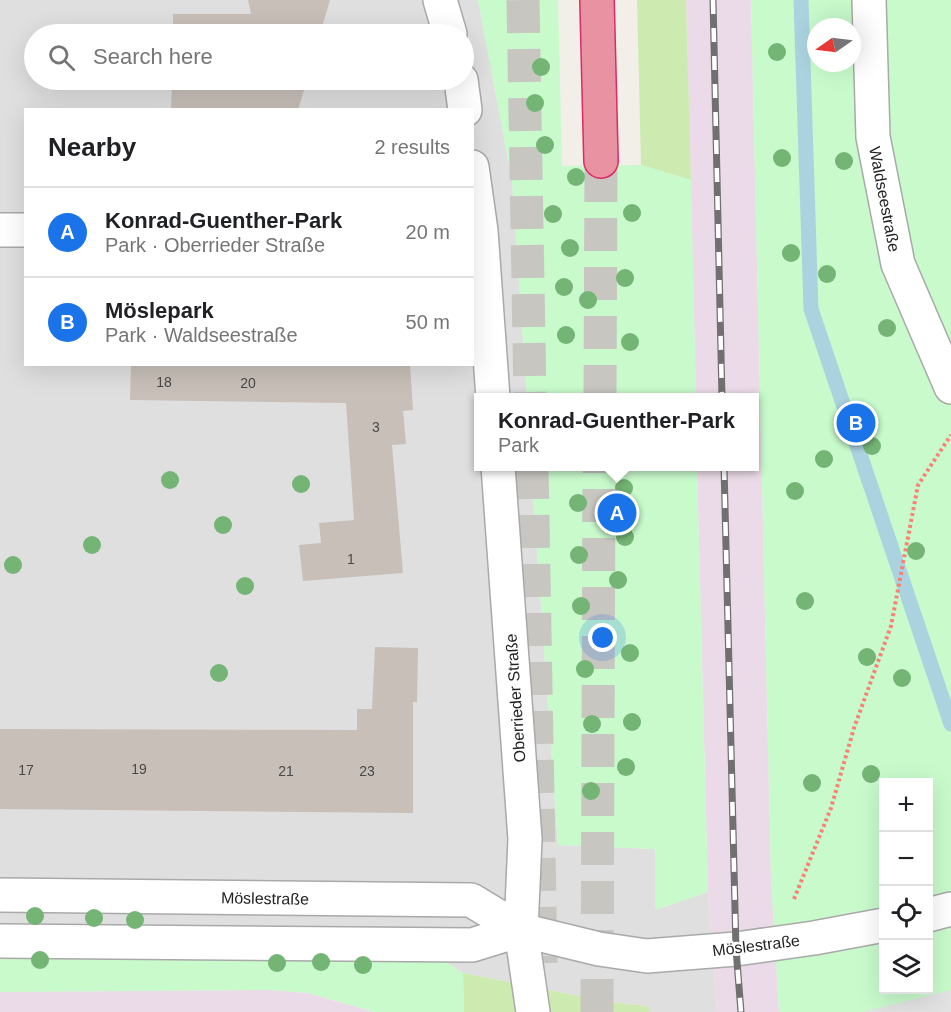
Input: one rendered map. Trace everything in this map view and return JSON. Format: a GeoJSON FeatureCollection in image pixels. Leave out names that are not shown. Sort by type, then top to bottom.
{"type":"FeatureCollection","features":[{"type":"Feature","properties":{"kind":"highway"},"geometry":{"type":"LineString","coordinates":[[597,0],[601,161]]}},
{"type":"Feature","properties":{"kind":"street"},"geometry":{"type":"LineString","coordinates":[[440,0],[447,24]]}},
{"type":"Feature","properties":{"kind":"street","name":"Waldseestraße"},"geometry":{"type":"LineString","coordinates":[[869,0],[873,137],[898,264],[951,387]]}},
{"type":"Feature","properties":{"kind":"street"},"geometry":{"type":"LineString","coordinates":[[462,90],[465,108]]}},
{"type":"Feature","properties":{"kind":"street"},"geometry":{"type":"LineString","coordinates":[[474,193],[493,393]]}},
{"type":"Feature","properties":{"kind":"street"},"geometry":{"type":"LineString","coordinates":[[0,230],[24,230]]}},
{"type":"Feature","properties":{"kind":"street","name":"Oberrieder Straße"},"geometry":{"type":"LineString","coordinates":[[498,471],[525,839],[521,930],[533,1012]]}},
{"type":"Feature","properties":{"kind":"street","name":"Möslestraße"},"geometry":{"type":"LineString","coordinates":[[0,895],[471,900],[521,930],[598,949],[646,956],[736,949],[841,934],[879,925]]}},
{"type":"Feature","properties":{"kind":"street"},"geometry":{"type":"LineString","coordinates":[[933,914],[951,909]]}},
{"type":"Feature","properties":{"kind":"street"},"geometry":{"type":"LineString","coordinates":[[0,941],[472,945],[521,930]]}},
{"type":"Feature","properties":{"kind":"path"},"geometry":{"type":"LineString","coordinates":[[785,941],[797,888],[831,808],[854,728],[891,626],[918,485],[951,435]]}},
{"type":"Feature","properties":{"kind":"shaded area"},"geometry":{"type":"Polygon","coordinates":[[[0,0],[478,0],[512,180],[527,393],[474,393],[474,471],[531,471],[558,845],[655,849],[655,910],[708,892],[717,1012],[650,1012],[647,1006],[609,1002],[463,973],[446,962],[0,951],[0,0]]]}},
{"type":"Feature","properties":{"kind":"shaded area"},"geometry":{"type":"Polygon","coordinates":[[[686,0],[751,0],[771,878],[779,1012],[717,1012],[708,892],[697,471],[759,471],[759,393],[696,393],[686,0]]]}},
{"type":"Feature","properties":{"kind":"shaded area"},"geometry":{"type":"Polygon","coordinates":[[[270,990],[308,993],[374,1012],[0,1012],[0,992],[270,990]]]}},
{"type":"Feature","properties":{"kind":"shaded area"},"geometry":{"type":"Polygon","coordinates":[[[951,990],[951,1012],[863,1012],[951,990]]]}},
{"type":"Feature","properties":{"kind":"green space"},"geometry":{"type":"Polygon","coordinates":[[[478,0],[558,0],[562,166],[641,165],[691,180],[696,393],[527,393],[512,180],[478,0]]]}},
{"type":"Feature","properties":{"kind":"green space"},"geometry":{"type":"Polygon","coordinates":[[[637,0],[686,0],[691,180],[641,165],[637,0]]]}},
{"type":"Feature","properties":{"kind":"green space"},"geometry":{"type":"Polygon","coordinates":[[[751,0],[951,0],[951,1012],[779,1012],[771,878],[751,0]]]}},
{"type":"Feature","properties":{"kind":"green space"},"geometry":{"type":"Polygon","coordinates":[[[531,471],[697,471],[708,892],[655,910],[655,849],[558,845],[531,471]]]}},
{"type":"Feature","properties":{"kind":"green space"},"geometry":{"type":"Polygon","coordinates":[[[0,951],[446,962],[463,973],[464,1012],[375,1012],[308,993],[270,990],[0,992],[0,951]]]}},
{"type":"Feature","properties":{"kind":"green space"},"geometry":{"type":"Polygon","coordinates":[[[463,973],[609,1002],[647,1006],[650,1012],[464,1012],[463,973]]]}},
{"type":"Feature","properties":{"kind":"building"},"geometry":{"type":"Polygon","coordinates":[[[248,0],[330,0],[323,24],[173,24],[173,14],[251,14],[248,0]]]}},
{"type":"Feature","properties":{"kind":"building"},"geometry":{"type":"Polygon","coordinates":[[[172,90],[304,90],[299,108],[171,108],[172,90]]]}},
{"type":"Feature","properties":{"kind":"building"},"geometry":{"type":"Polygon","coordinates":[[[131,366],[410,366],[413,410],[403,411],[406,444],[392,445],[403,573],[303,581],[299,545],[321,543],[319,523],[354,520],[346,403],[130,400],[131,366]]]}},
{"type":"Feature","properties":{"kind":"building"},"geometry":{"type":"Polygon","coordinates":[[[375,647],[418,648],[417,702],[413,702],[413,813],[0,809],[0,729],[357,730],[357,709],[372,709],[375,647]]]}},
{"type":"Feature","properties":{"kind":"waterway"},"geometry":{"type":"LineString","coordinates":[[801,0],[811,309],[951,724]]}},
{"type":"Feature","properties":{"kind":"tunnel"},"geometry":{"type":"LineString","coordinates":[[523,0],[530,393]]}},
{"type":"Feature","properties":{"kind":"tunnel"},"geometry":{"type":"LineString","coordinates":[[600,393],[601,161]]}},
{"type":"Feature","properties":{"kind":"tunnel"},"geometry":{"type":"LineString","coordinates":[[532,471],[541,963]]}},
{"type":"Feature","properties":{"kind":"tunnel"},"geometry":{"type":"LineString","coordinates":[[597,1012],[599,471]]}},
{"type":"Feature","properties":{"kind":"railway"},"geometry":{"type":"LineString","coordinates":[[713,0],[722,393]]}},
{"type":"Feature","properties":{"kind":"railway"},"geometry":{"type":"LineString","coordinates":[[724,471],[736,949],[741,1012]]}},
{"type":"Feature","properties":{"kind":"place","name":"Möslepark"},"geometry":{"type":"Point","coordinates":[856,423]}},
{"type":"Feature","properties":{"kind":"place","name":"Konrad-Guenther-Park"},"geometry":{"type":"Point","coordinates":[617,513]}}]}
